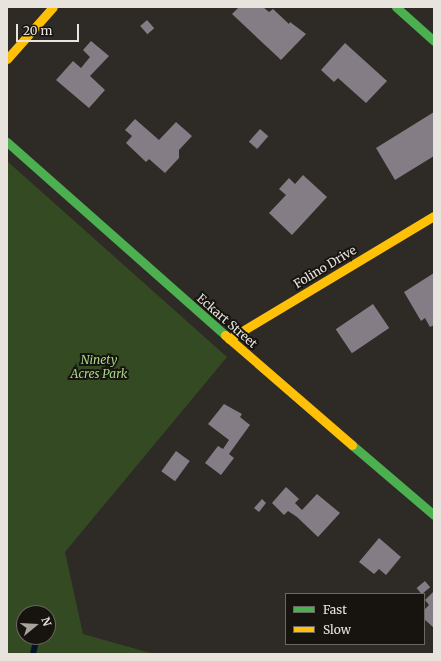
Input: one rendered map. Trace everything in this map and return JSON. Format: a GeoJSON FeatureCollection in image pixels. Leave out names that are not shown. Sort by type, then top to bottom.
{"type":"FeatureCollection","features":[{"type":"Feature","properties":{"kind":"street"},"geometry":{"type":"LineString","coordinates":[[7,58],[53,7]]}},
{"type":"Feature","properties":{"kind":"street"},"geometry":{"type":"LineString","coordinates":[[396,7],[434,41]]}},
{"type":"Feature","properties":{"kind":"street","name":"Eckart Street"},"geometry":{"type":"LineString","coordinates":[[7,142],[229,339],[434,515]]}},
{"type":"Feature","properties":{"kind":"street","name":"Folino Drive"},"geometry":{"type":"LineString","coordinates":[[229,339],[434,216]]}},
{"type":"Feature","properties":{"kind":"green space","name":"Ninety Acres Park"},"geometry":{"type":"Polygon","coordinates":[[[7,161],[227,357],[65,552],[83,634],[154,654],[7,654],[7,161]]]}},
{"type":"Feature","properties":{"kind":"building"},"geometry":{"type":"Polygon","coordinates":[[[239,7],[263,7],[269,12],[273,9],[289,24],[290,22],[306,34],[281,60],[232,14],[239,7]]]}},
{"type":"Feature","properties":{"kind":"building"},"geometry":{"type":"Polygon","coordinates":[[[147,20],[154,28],[147,34],[140,26],[147,20]]]}},
{"type":"Feature","properties":{"kind":"building"},"geometry":{"type":"Polygon","coordinates":[[[91,41],[109,56],[90,76],[105,90],[89,108],[56,80],[73,61],[81,68],[90,57],[83,50],[91,41]]]}},
{"type":"Feature","properties":{"kind":"building"},"geometry":{"type":"Polygon","coordinates":[[[345,43],[387,81],[366,103],[338,78],[334,82],[321,70],[345,43]]]}},
{"type":"Feature","properties":{"kind":"building"},"geometry":{"type":"Polygon","coordinates":[[[434,112],[434,156],[395,180],[376,148],[434,112]]]}},
{"type":"Feature","properties":{"kind":"building"},"geometry":{"type":"Polygon","coordinates":[[[135,119],[159,140],[176,122],[192,136],[179,150],[179,158],[165,173],[149,159],[146,162],[126,143],[132,136],[125,130],[135,119]]]}},
{"type":"Feature","properties":{"kind":"building"},"geometry":{"type":"Polygon","coordinates":[[[260,129],[268,136],[257,149],[249,142],[260,129]]]}},
{"type":"Feature","properties":{"kind":"building"},"geometry":{"type":"Polygon","coordinates":[[[303,175],[327,197],[292,235],[269,213],[286,195],[279,189],[289,178],[295,184],[303,175]]]}},
{"type":"Feature","properties":{"kind":"building"},"geometry":{"type":"Polygon","coordinates":[[[434,273],[434,325],[430,327],[425,318],[421,321],[404,292],[434,273]]]}},
{"type":"Feature","properties":{"kind":"building"},"geometry":{"type":"Polygon","coordinates":[[[373,304],[389,328],[352,353],[336,329],[373,304]]]}},
{"type":"Feature","properties":{"kind":"building"},"geometry":{"type":"Polygon","coordinates":[[[224,404],[242,414],[240,417],[250,425],[229,454],[234,458],[221,475],[205,463],[218,446],[223,449],[229,440],[208,424],[224,404]]]}},
{"type":"Feature","properties":{"kind":"building"},"geometry":{"type":"Polygon","coordinates":[[[176,451],[190,461],[175,481],[161,471],[176,451]]]}},
{"type":"Feature","properties":{"kind":"building"},"geometry":{"type":"Polygon","coordinates":[[[286,487],[299,499],[295,503],[302,510],[317,494],[340,513],[318,537],[297,517],[288,511],[284,515],[272,503],[286,487]]]}},
{"type":"Feature","properties":{"kind":"building"},"geometry":{"type":"Polygon","coordinates":[[[262,499],[266,503],[259,512],[254,508],[262,499]]]}},
{"type":"Feature","properties":{"kind":"building"},"geometry":{"type":"Polygon","coordinates":[[[379,538],[401,557],[386,575],[379,569],[374,574],[359,562],[379,538]]]}},
{"type":"Feature","properties":{"kind":"building"},"geometry":{"type":"Polygon","coordinates":[[[425,581],[430,587],[423,593],[421,593],[417,588],[425,581]]]}},
{"type":"Feature","properties":{"kind":"building"},"geometry":{"type":"Polygon","coordinates":[[[434,591],[434,628],[425,620],[425,609],[429,605],[425,600],[434,591]]]}},
{"type":"Feature","properties":{"kind":"waterway"},"geometry":{"type":"LineString","coordinates":[[33,654],[35,645]]}},
{"type":"Feature","properties":{"kind":"traffic: fast"},"geometry":{"type":"LineString","coordinates":[[396,7],[434,41]]}},
{"type":"Feature","properties":{"kind":"traffic: fast"},"geometry":{"type":"LineString","coordinates":[[7,142],[225,335]]}},
{"type":"Feature","properties":{"kind":"traffic: fast"},"geometry":{"type":"LineString","coordinates":[[352,445],[434,515]]}},
{"type":"Feature","properties":{"kind":"traffic: slow"},"geometry":{"type":"LineString","coordinates":[[7,59],[53,7]]}},
{"type":"Feature","properties":{"kind":"traffic: slow"},"geometry":{"type":"LineString","coordinates":[[229,339],[434,216]]}},
{"type":"Feature","properties":{"kind":"traffic: slow"},"geometry":{"type":"LineString","coordinates":[[225,335],[352,445]]}}]}
